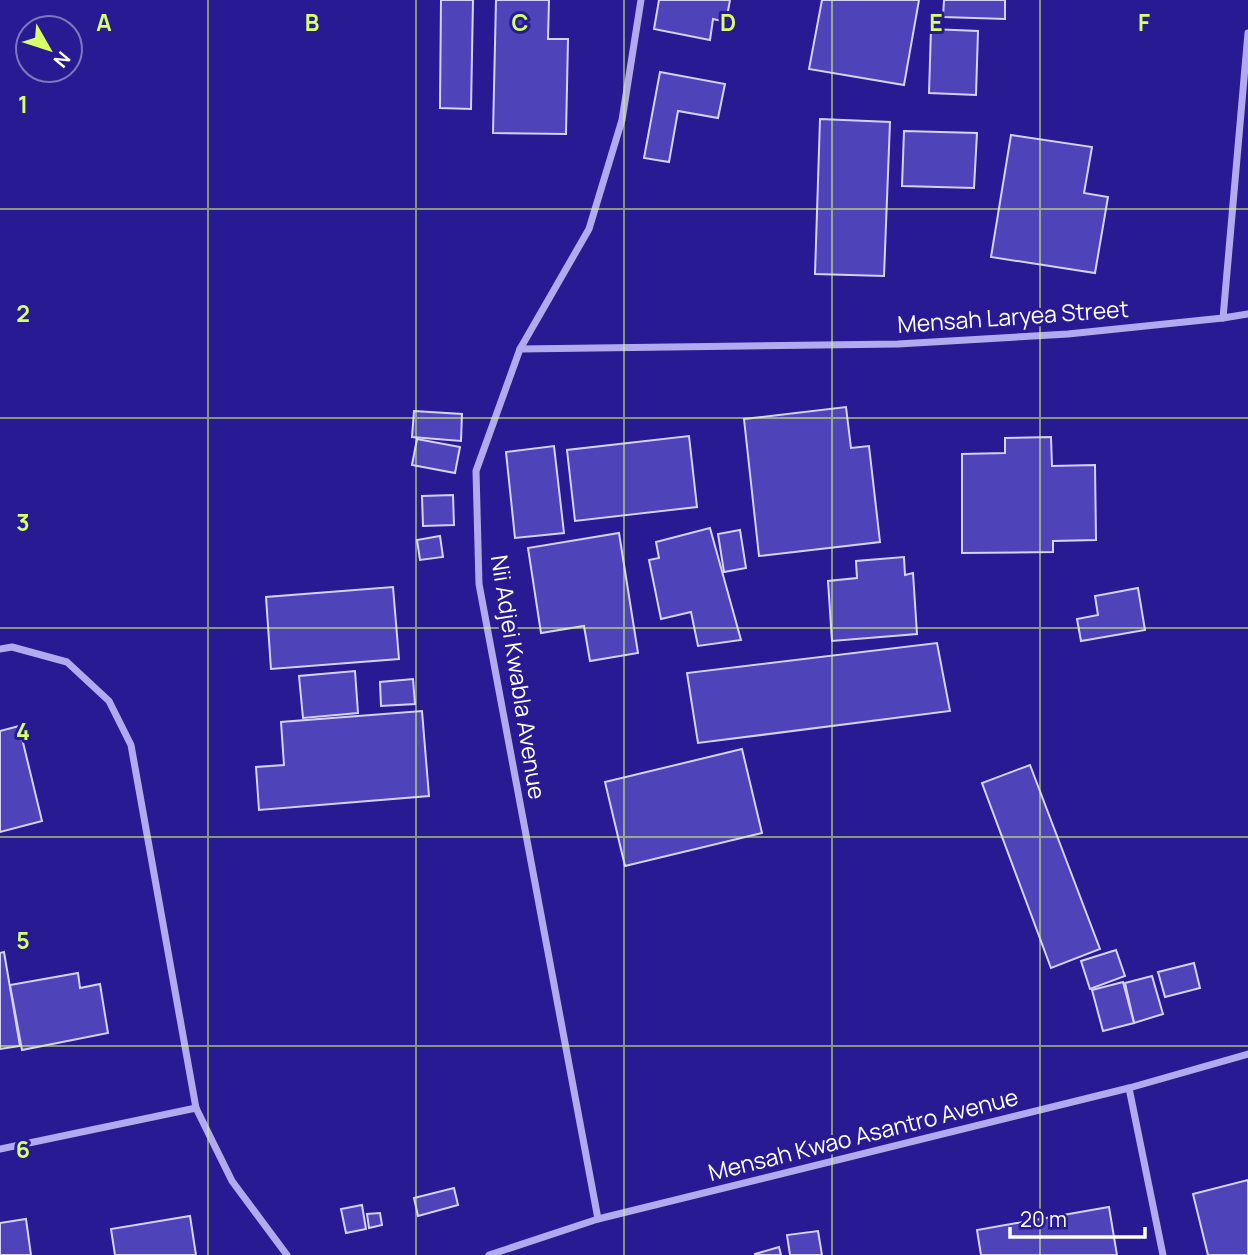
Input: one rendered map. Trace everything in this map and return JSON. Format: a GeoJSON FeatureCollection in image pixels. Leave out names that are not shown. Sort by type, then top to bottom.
{"type":"FeatureCollection","features":[{"type":"Feature","properties":{"kind":"street","name":"Nii Adjei Kwabla Avenue"},"geometry":{"type":"LineString","coordinates":[[598,1219],[480,584],[476,471],[520,349],[589,229],[622,120],[641,0]]}},
{"type":"Feature","properties":{"kind":"street"},"geometry":{"type":"LineString","coordinates":[[1223,318],[1248,33]]}},
{"type":"Feature","properties":{"kind":"street","name":"Mensah Laryea Street"},"geometry":{"type":"LineString","coordinates":[[520,349],[898,344],[1068,334],[1248,314]]}},
{"type":"Feature","properties":{"kind":"street"},"geometry":{"type":"LineString","coordinates":[[0,649],[12,648],[67,662],[109,701],[131,745],[196,1108],[232,1181],[287,1255]]}},
{"type":"Feature","properties":{"kind":"street","name":"Mensah Kwao Asantro Avenue"},"geometry":{"type":"LineString","coordinates":[[489,1255],[598,1219],[1129,1088],[1248,1054]]}},
{"type":"Feature","properties":{"kind":"street"},"geometry":{"type":"LineString","coordinates":[[1129,1088],[1163,1255]]}},
{"type":"Feature","properties":{"kind":"street"},"geometry":{"type":"LineString","coordinates":[[0,1149],[196,1108]]}},
{"type":"Feature","properties":{"kind":"building"},"geometry":{"type":"Polygon","coordinates":[[[441,0],[473,0],[471,109],[440,108],[441,0]]]}},
{"type":"Feature","properties":{"kind":"building"},"geometry":{"type":"Polygon","coordinates":[[[496,0],[549,0],[548,39],[568,39],[566,134],[493,133],[496,0]]]}},
{"type":"Feature","properties":{"kind":"building"},"geometry":{"type":"Polygon","coordinates":[[[659,0],[730,0],[726,22],[713,19],[710,40],[654,29],[659,0]]]}},
{"type":"Feature","properties":{"kind":"building"},"geometry":{"type":"Polygon","coordinates":[[[822,0],[919,0],[904,85],[809,69],[822,0]]]}},
{"type":"Feature","properties":{"kind":"building"},"geometry":{"type":"Polygon","coordinates":[[[944,0],[1005,0],[1005,19],[943,17],[944,0]]]}},
{"type":"Feature","properties":{"kind":"building"},"geometry":{"type":"Polygon","coordinates":[[[931,29],[978,31],[976,95],[929,93],[931,29]]]}},
{"type":"Feature","properties":{"kind":"building"},"geometry":{"type":"Polygon","coordinates":[[[660,72],[725,84],[718,118],[678,111],[669,162],[644,158],[660,72]]]}},
{"type":"Feature","properties":{"kind":"building"},"geometry":{"type":"Polygon","coordinates":[[[820,119],[890,122],[884,276],[815,274],[820,119]]]}},
{"type":"Feature","properties":{"kind":"building"},"geometry":{"type":"Polygon","coordinates":[[[904,131],[977,133],[974,188],[902,186],[904,131]]]}},
{"type":"Feature","properties":{"kind":"building"},"geometry":{"type":"Polygon","coordinates":[[[1011,135],[1092,147],[1084,193],[1108,197],[1095,273],[991,257],[1011,135]]]}},
{"type":"Feature","properties":{"kind":"building"},"geometry":{"type":"Polygon","coordinates":[[[846,407],[851,448],[869,446],[880,542],[759,556],[744,419],[846,407]]]}},
{"type":"Feature","properties":{"kind":"building"},"geometry":{"type":"Polygon","coordinates":[[[414,411],[462,414],[461,441],[412,437],[414,411]]]}},
{"type":"Feature","properties":{"kind":"building"},"geometry":{"type":"Polygon","coordinates":[[[689,436],[697,507],[575,521],[567,450],[689,436]]]}},
{"type":"Feature","properties":{"kind":"building"},"geometry":{"type":"Polygon","coordinates":[[[1051,437],[1052,466],[1095,465],[1096,540],[1053,541],[1053,552],[962,553],[962,454],[1005,453],[1005,438],[1051,437]]]}},
{"type":"Feature","properties":{"kind":"building"},"geometry":{"type":"Polygon","coordinates":[[[417,439],[460,447],[455,473],[412,465],[417,439]]]}},
{"type":"Feature","properties":{"kind":"building"},"geometry":{"type":"Polygon","coordinates":[[[554,446],[564,533],[515,538],[506,452],[554,446]]]}},
{"type":"Feature","properties":{"kind":"building"},"geometry":{"type":"Polygon","coordinates":[[[453,495],[454,525],[423,526],[422,496],[453,495]]]}},
{"type":"Feature","properties":{"kind":"building"},"geometry":{"type":"Polygon","coordinates":[[[710,528],[741,640],[698,646],[691,612],[661,619],[649,560],[659,558],[656,542],[710,528]]]}},
{"type":"Feature","properties":{"kind":"building"},"geometry":{"type":"Polygon","coordinates":[[[740,530],[746,568],[724,572],[718,534],[740,530]]]}},
{"type":"Feature","properties":{"kind":"building"},"geometry":{"type":"Polygon","coordinates":[[[619,533],[638,653],[590,661],[584,626],[541,633],[528,548],[619,533]]]}},
{"type":"Feature","properties":{"kind":"building"},"geometry":{"type":"Polygon","coordinates":[[[440,536],[443,557],[420,560],[417,540],[440,536]]]}},
{"type":"Feature","properties":{"kind":"building"},"geometry":{"type":"Polygon","coordinates":[[[904,557],[905,575],[913,573],[917,634],[832,641],[828,581],[857,578],[856,561],[904,557]]]}},
{"type":"Feature","properties":{"kind":"building"},"geometry":{"type":"Polygon","coordinates":[[[393,587],[399,659],[271,669],[266,597],[393,587]]]}},
{"type":"Feature","properties":{"kind":"building"},"geometry":{"type":"Polygon","coordinates":[[[1138,588],[1145,630],[1081,641],[1077,619],[1098,615],[1095,596],[1138,588]]]}},
{"type":"Feature","properties":{"kind":"building"},"geometry":{"type":"Polygon","coordinates":[[[937,643],[950,711],[698,743],[687,673],[937,643]]]}},
{"type":"Feature","properties":{"kind":"building"},"geometry":{"type":"Polygon","coordinates":[[[355,671],[358,713],[303,718],[299,676],[355,671]]]}},
{"type":"Feature","properties":{"kind":"building"},"geometry":{"type":"Polygon","coordinates":[[[413,679],[415,704],[381,706],[380,682],[413,679]]]}},
{"type":"Feature","properties":{"kind":"building"},"geometry":{"type":"Polygon","coordinates":[[[422,711],[429,796],[259,810],[256,767],[284,765],[281,722],[422,711]]]}},
{"type":"Feature","properties":{"kind":"building"},"geometry":{"type":"Polygon","coordinates":[[[19,726],[42,821],[0,832],[0,731],[19,726]]]}},
{"type":"Feature","properties":{"kind":"building"},"geometry":{"type":"Polygon","coordinates":[[[742,749],[762,833],[625,866],[605,782],[742,749]]]}},
{"type":"Feature","properties":{"kind":"building"},"geometry":{"type":"Polygon","coordinates":[[[1030,765],[1100,949],[1051,968],[982,783],[1030,765]]]}},
{"type":"Feature","properties":{"kind":"building"},"geometry":{"type":"Polygon","coordinates":[[[1116,950],[1125,976],[1090,989],[1081,961],[1116,950]]]}},
{"type":"Feature","properties":{"kind":"building"},"geometry":{"type":"Polygon","coordinates":[[[4,952],[20,1046],[0,1049],[0,953],[4,952]]]}},
{"type":"Feature","properties":{"kind":"building"},"geometry":{"type":"Polygon","coordinates":[[[1194,963],[1200,988],[1165,997],[1158,972],[1194,963]]]}},
{"type":"Feature","properties":{"kind":"building"},"geometry":{"type":"Polygon","coordinates":[[[78,973],[80,988],[100,984],[108,1033],[22,1050],[10,985],[78,973]]]}},
{"type":"Feature","properties":{"kind":"building"},"geometry":{"type":"Polygon","coordinates":[[[1152,976],[1163,1014],[1134,1023],[1125,983],[1152,976]]]}},
{"type":"Feature","properties":{"kind":"building"},"geometry":{"type":"Polygon","coordinates":[[[1123,982],[1134,1023],[1103,1031],[1092,990],[1123,982]]]}},
{"type":"Feature","properties":{"kind":"building"},"geometry":{"type":"Polygon","coordinates":[[[1248,1180],[1248,1255],[1208,1255],[1193,1194],[1248,1180]]]}},
{"type":"Feature","properties":{"kind":"building"},"geometry":{"type":"Polygon","coordinates":[[[454,1188],[458,1205],[418,1216],[414,1198],[454,1188]]]}},
{"type":"Feature","properties":{"kind":"building"},"geometry":{"type":"Polygon","coordinates":[[[362,1205],[366,1229],[346,1233],[341,1209],[362,1205]]]}},
{"type":"Feature","properties":{"kind":"building"},"geometry":{"type":"Polygon","coordinates":[[[1109,1207],[1117,1255],[981,1255],[977,1230],[1109,1207]]]}},
{"type":"Feature","properties":{"kind":"building"},"geometry":{"type":"Polygon","coordinates":[[[380,1213],[382,1225],[369,1228],[367,1214],[380,1213]]]}},
{"type":"Feature","properties":{"kind":"building"},"geometry":{"type":"Polygon","coordinates":[[[190,1216],[196,1255],[115,1255],[111,1229],[190,1216]]]}},
{"type":"Feature","properties":{"kind":"building"},"geometry":{"type":"Polygon","coordinates":[[[26,1219],[31,1255],[0,1255],[0,1223],[26,1219]]]}},
{"type":"Feature","properties":{"kind":"building"},"geometry":{"type":"Polygon","coordinates":[[[818,1231],[822,1255],[790,1255],[787,1235],[818,1231]]]}},
{"type":"Feature","properties":{"kind":"building"},"geometry":{"type":"Polygon","coordinates":[[[779,1247],[781,1255],[755,1255],[755,1254],[779,1247]]]}}]}
